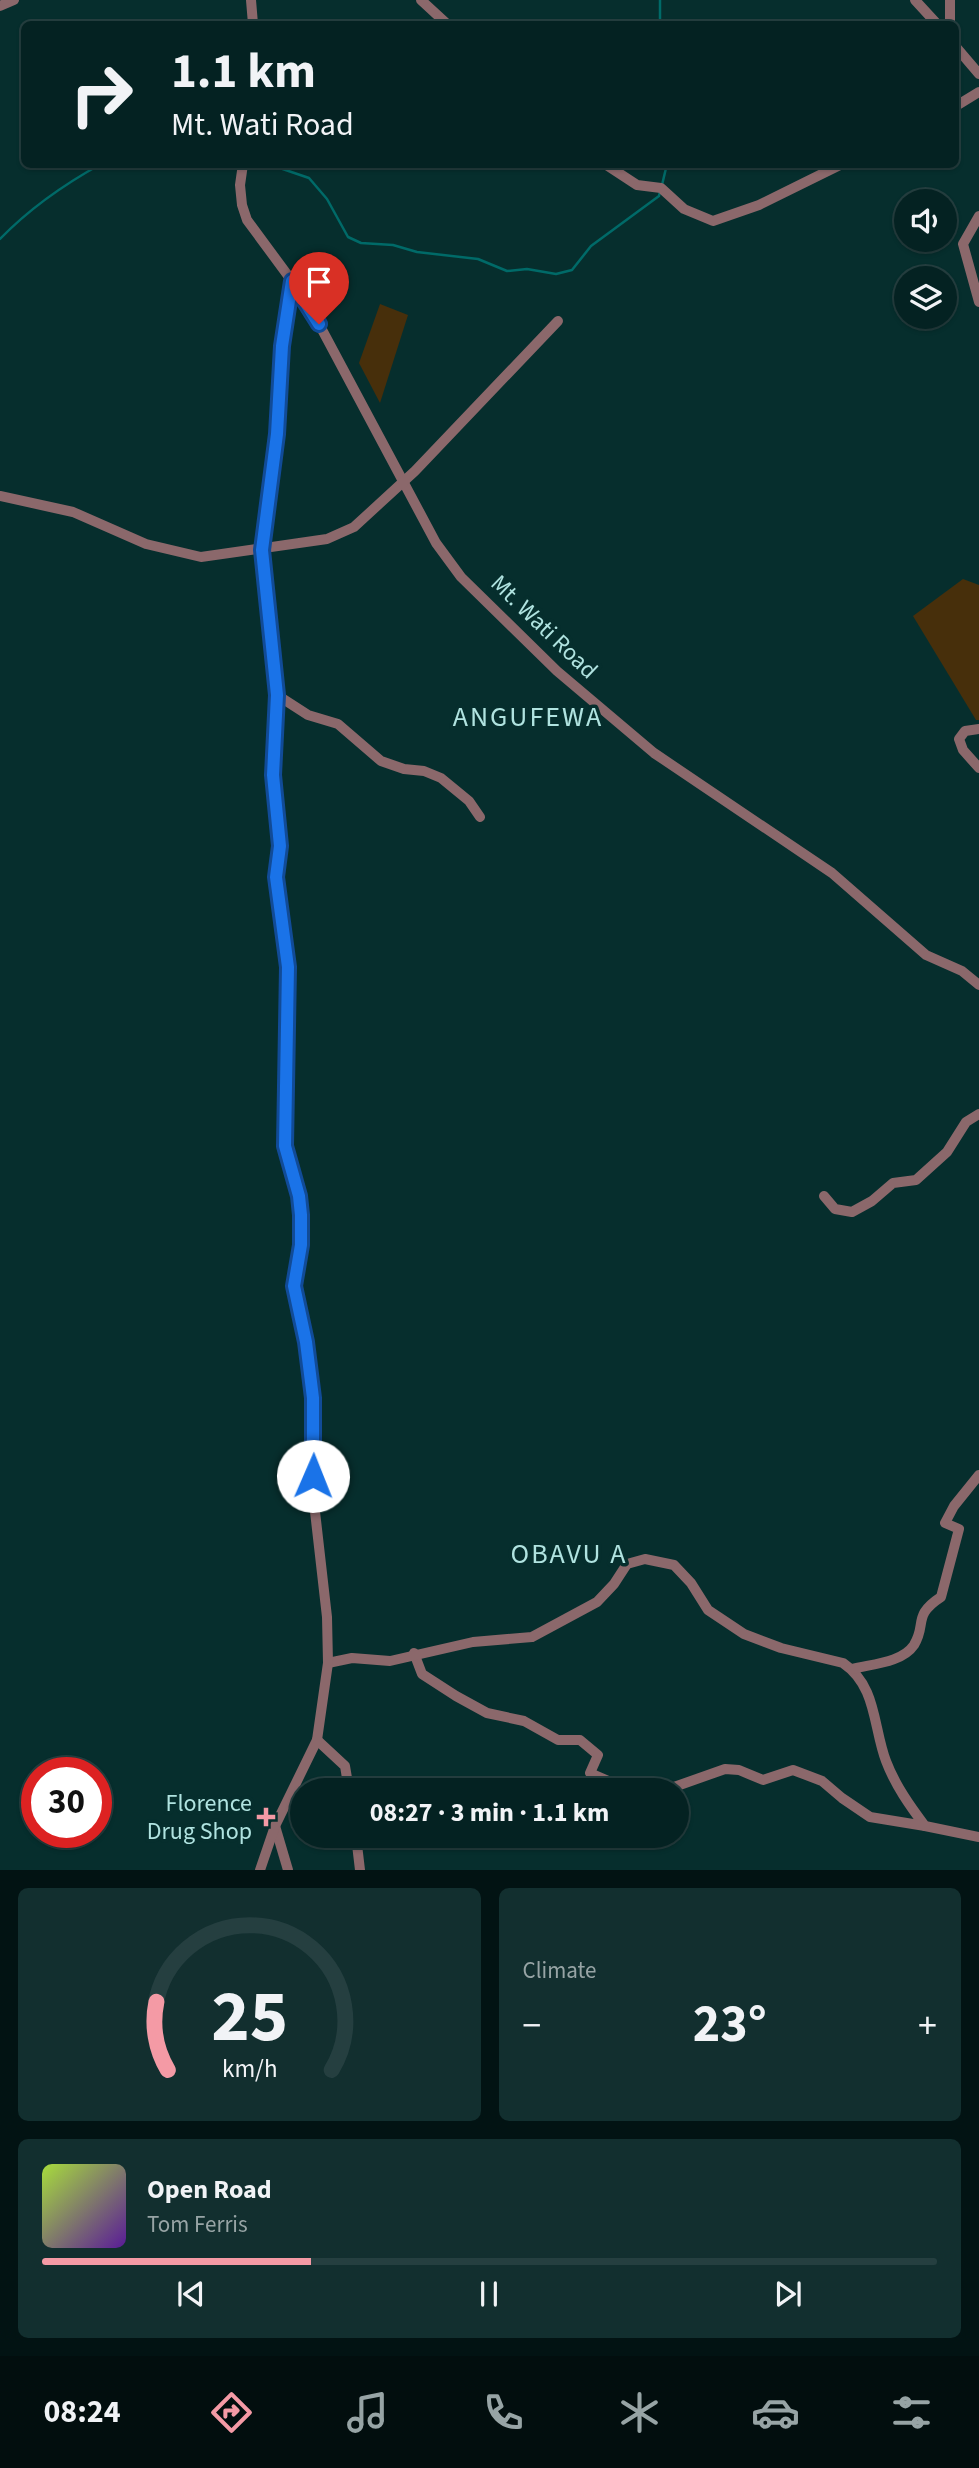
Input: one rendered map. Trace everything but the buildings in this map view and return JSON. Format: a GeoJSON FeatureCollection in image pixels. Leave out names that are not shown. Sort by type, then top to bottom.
{"type":"FeatureCollection","features":[{"type":"Feature","properties":{"kind":"street"},"geometry":{"type":"LineString","coordinates":[[0,6],[14,0]]}},
{"type":"Feature","properties":{"kind":"street"},"geometry":{"type":"LineString","coordinates":[[251,0],[253,21]]}},
{"type":"Feature","properties":{"kind":"street"},"geometry":{"type":"LineString","coordinates":[[421,0],[444,21]]}},
{"type":"Feature","properties":{"kind":"street"},"geometry":{"type":"LineString","coordinates":[[915,0],[934,21]]}},
{"type":"Feature","properties":{"kind":"street"},"geometry":{"type":"LineString","coordinates":[[950,0],[950,21]]}},
{"type":"Feature","properties":{"kind":"street"},"geometry":{"type":"LineString","coordinates":[[959,51],[979,74]]}},
{"type":"Feature","properties":{"kind":"street"},"geometry":{"type":"LineString","coordinates":[[959,104],[979,92]]}},
{"type":"Feature","properties":{"kind":"street","name":"Mt. Wati Road"},"geometry":{"type":"LineString","coordinates":[[242,168],[240,185],[247,220],[292,281],[324,334],[436,543],[461,577],[565,679],[654,753],[832,873],[907,942],[926,955],[962,971],[979,985]]}},
{"type":"Feature","properties":{"kind":"street"},"geometry":{"type":"LineString","coordinates":[[610,168],[638,185],[661,188],[684,209],[713,221],[759,205],[834,168]]}},
{"type":"Feature","properties":{"kind":"street"},"geometry":{"type":"LineString","coordinates":[[979,216],[963,244],[979,302]]}},
{"type":"Feature","properties":{"kind":"street"},"geometry":{"type":"LineString","coordinates":[[260,1870],[275,1826],[317,1740],[328,1663],[327,1617],[313,1494],[313,1398],[306,1342],[294,1286],[302,1229],[299,1196],[285,1146],[288,967],[276,877],[280,846],[273,775],[277,695],[262,550],[277,434],[282,346],[292,281]]}},
{"type":"Feature","properties":{"kind":"street"},"geometry":{"type":"LineString","coordinates":[[0,496],[73,513],[117,533],[177,554],[201,557],[318,542],[354,527],[404,481],[558,321]]}},
{"type":"Feature","properties":{"kind":"street"},"geometry":{"type":"LineString","coordinates":[[277,695],[308,715],[338,724],[381,761],[391,766],[424,771],[441,778],[469,801],[480,817]]}},
{"type":"Feature","properties":{"kind":"street"},"geometry":{"type":"LineString","coordinates":[[979,729],[965,731],[960,739],[963,750],[979,768]]}},
{"type":"Feature","properties":{"kind":"street"},"geometry":{"type":"LineString","coordinates":[[824,1196],[835,1209],[852,1212],[872,1201],[893,1183],[916,1180],[947,1152],[965,1122],[979,1114]]}},
{"type":"Feature","properties":{"kind":"street"},"geometry":{"type":"LineString","coordinates":[[852,1669],[898,1658],[914,1644],[920,1620],[928,1606],[941,1598],[948,1575],[959,1529],[945,1523],[960,1497],[979,1475]]}},
{"type":"Feature","properties":{"kind":"street"},"geometry":{"type":"LineString","coordinates":[[328,1663],[352,1658],[390,1661],[414,1653],[473,1642],[532,1637],[597,1602],[614,1584],[627,1564],[645,1559],[674,1565],[691,1583],[708,1610],[744,1634],[781,1648],[843,1663],[852,1669],[875,1710],[885,1760],[902,1795],[925,1826]]}},
{"type":"Feature","properties":{"kind":"street"},"geometry":{"type":"LineString","coordinates":[[414,1653],[422,1674],[487,1713],[524,1721],[558,1740],[580,1741],[598,1755],[590,1773],[601,1778]]}},
{"type":"Feature","properties":{"kind":"street"},"geometry":{"type":"LineString","coordinates":[[317,1740],[345,1766],[347,1778]]}},
{"type":"Feature","properties":{"kind":"street"},"geometry":{"type":"LineString","coordinates":[[689,1782],[725,1769],[739,1770],[763,1780],[793,1770],[822,1781],[870,1817],[979,1837]]}},
{"type":"Feature","properties":{"kind":"street"},"geometry":{"type":"LineString","coordinates":[[275,1826],[288,1870]]}},
{"type":"Feature","properties":{"kind":"street"},"geometry":{"type":"LineString","coordinates":[[357,1848],[360,1870]]}},
{"type":"Feature","properties":{"kind":"shaded area"},"geometry":{"type":"Polygon","coordinates":[[[380,304],[408,315],[380,403],[359,363],[380,304]]]}},
{"type":"Feature","properties":{"kind":"shaded area"},"geometry":{"type":"Polygon","coordinates":[[[963,579],[979,585],[979,720],[976,720],[913,616],[963,579]]]}},
{"type":"Feature","properties":{"kind":"waterway"},"geometry":{"type":"LineString","coordinates":[[660,0],[660,21]]}},
{"type":"Feature","properties":{"kind":"waterway"},"geometry":{"type":"LineString","coordinates":[[0,239],[48,198],[94,168]]}},
{"type":"Feature","properties":{"kind":"waterway"},"geometry":{"type":"LineString","coordinates":[[280,168],[309,178],[327,199],[348,237],[361,243],[393,245],[417,252],[478,259],[507,271],[527,269],[556,274],[572,270],[591,246],[659,196],[660,191]]}},
{"type":"Feature","properties":{"kind":"waterway"},"geometry":{"type":"LineString","coordinates":[[662,185],[666,168]]}},
{"type":"Feature","properties":{"kind":"place","name":"Florence Drug Shop"},"geometry":{"type":"Point","coordinates":[266,1817]}},
{"type":"Feature","properties":{"kind":"district","name":"ANGUFEWA"},"geometry":{"type":"Point","coordinates":[528,717]}},
{"type":"Feature","properties":{"kind":"district","name":"OBAVU A"},"geometry":{"type":"Point","coordinates":[569,1554]}},
{"type":"Feature","properties":{"kind":"route"},"geometry":{"type":"LineString","coordinates":[[313,1476],[313,1398],[306,1342],[294,1286],[301,1245],[301,1215],[284,1131],[288,967],[276,877],[280,846],[273,775],[277,695],[262,550],[277,434],[282,346],[292,281],[319,324]]}}]}
